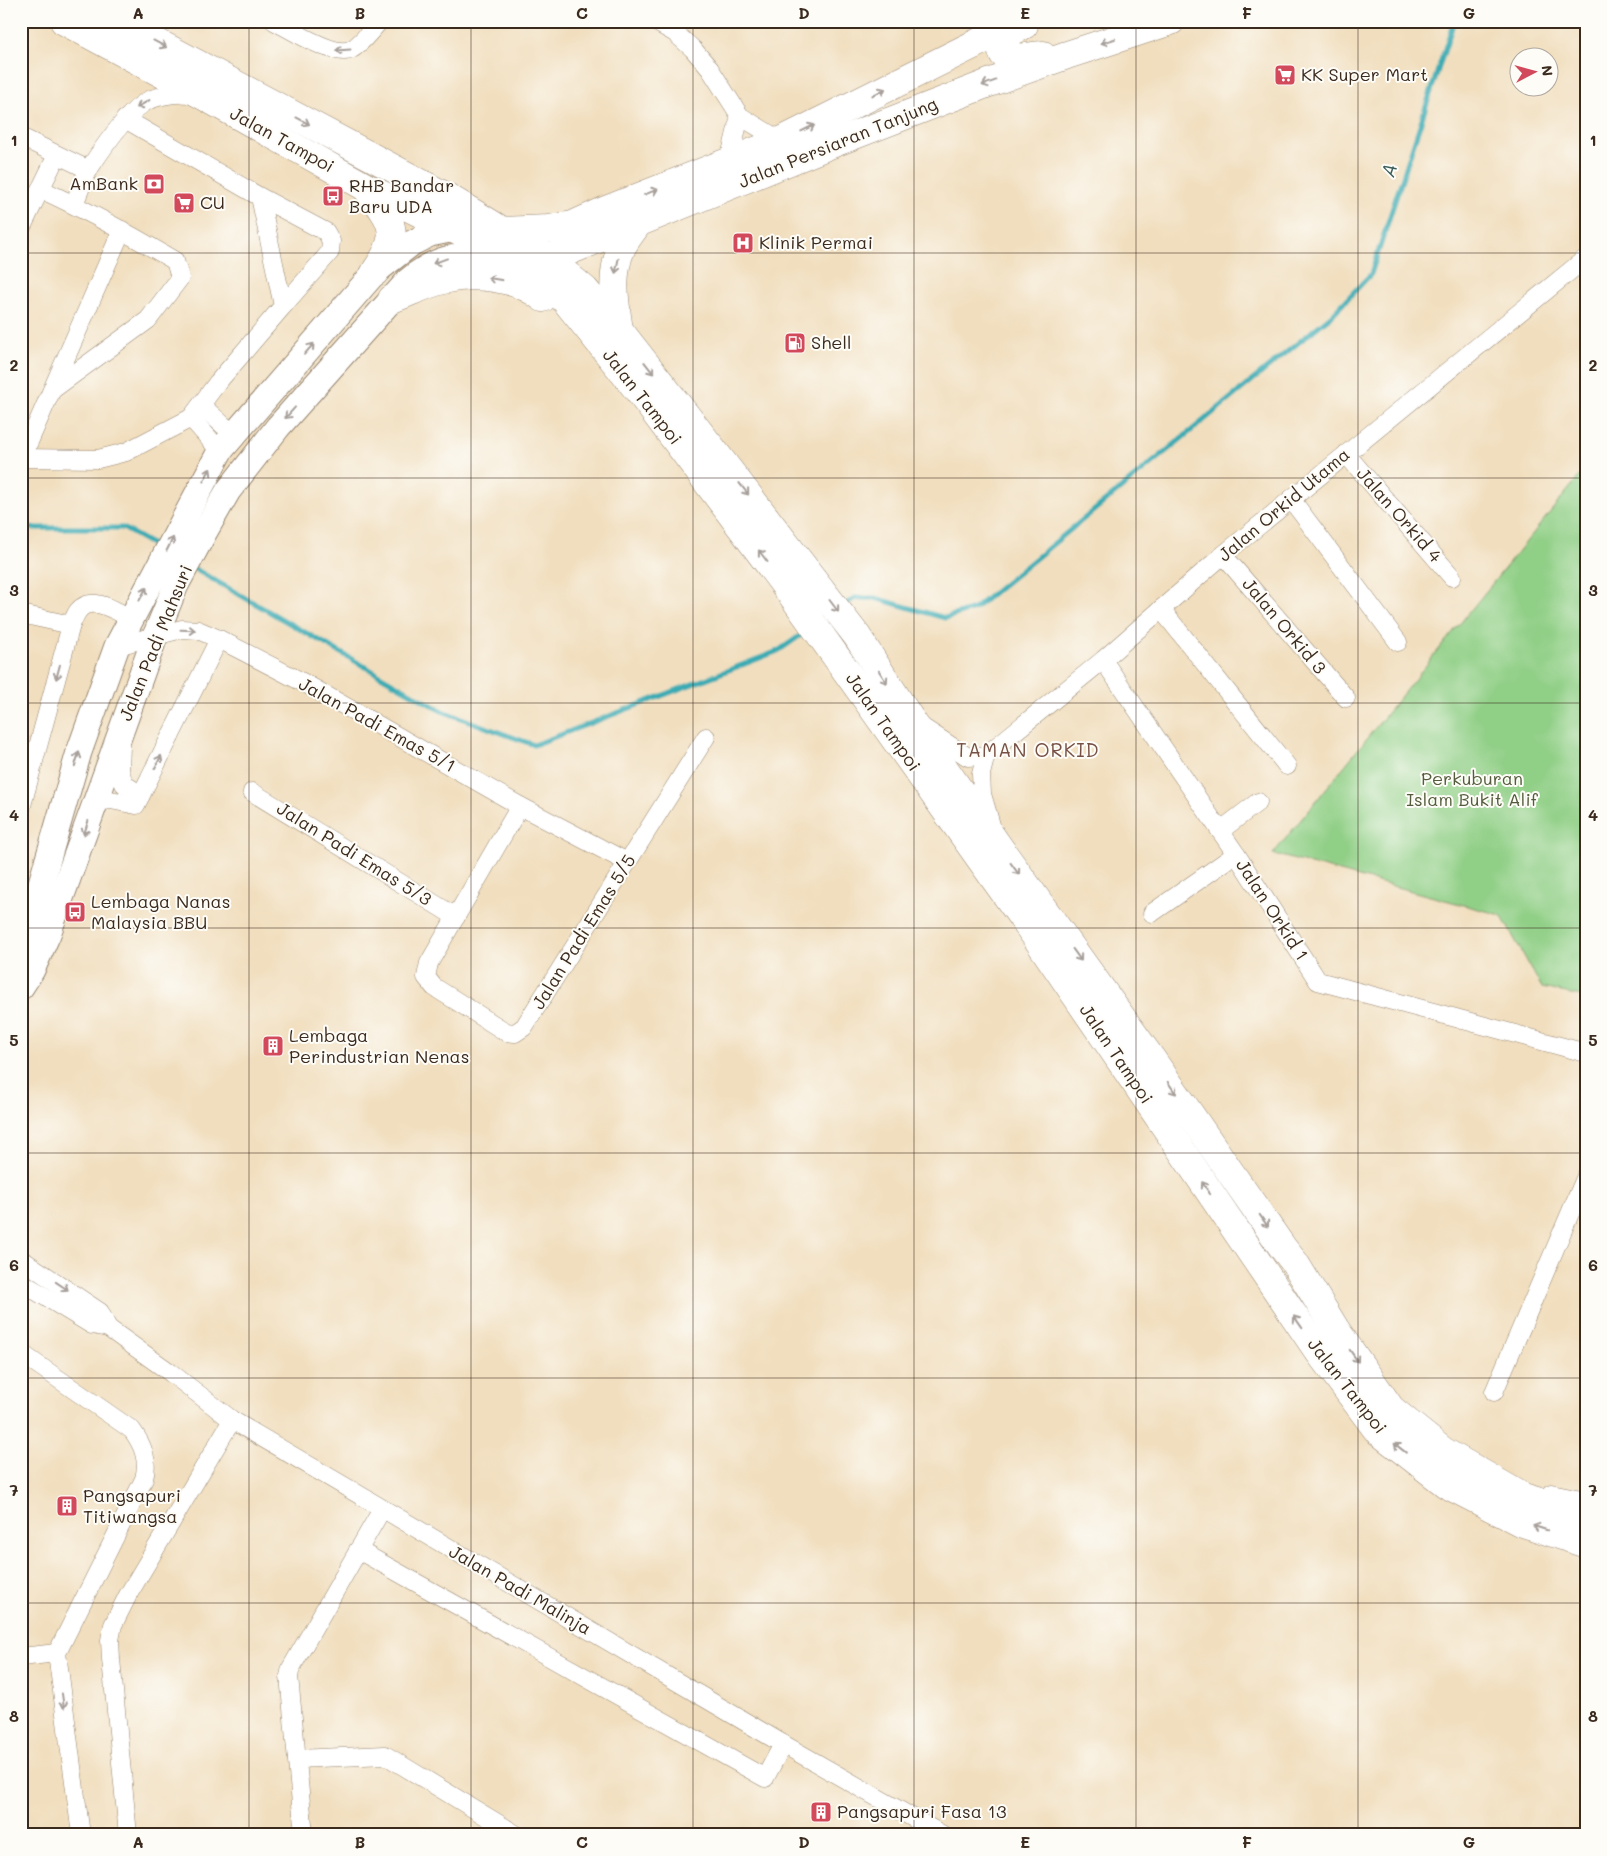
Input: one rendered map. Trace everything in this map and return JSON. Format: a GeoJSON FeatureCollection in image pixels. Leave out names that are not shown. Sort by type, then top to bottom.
{"type":"FeatureCollection","features":[{"type":"Feature","properties":{"kind":"main road","name":"Jalan Tampoi"},"geometry":{"type":"LineString","coordinates":[[64,21],[200,94],[364,186],[454,229]]}},
{"type":"Feature","properties":{"kind":"main road","name":"Jalan Tampoi"},"geometry":{"type":"LineString","coordinates":[[117,21],[447,197],[505,242],[565,300],[640,393],[832,650],[1036,937],[1305,1332],[1378,1431],[1446,1484],[1520,1522],[1586,1544]]}},
{"type":"Feature","properties":{"kind":"main road","name":"Jalan Persiaran Tanjung"},"geometry":{"type":"LineString","coordinates":[[454,229],[505,242],[548,229],[573,225],[606,210],[781,141],[1021,21]]}},
{"type":"Feature","properties":{"kind":"main road"},"geometry":{"type":"LineString","coordinates":[[1031,21],[1010,33],[1004,40],[1002,51],[1006,56],[1012,58],[1033,55],[1067,55]]}},
{"type":"Feature","properties":{"kind":"main road","name":"Jalan Persiaran Tanjung"},"geometry":{"type":"LineString","coordinates":[[547,258],[564,253],[843,139],[989,83],[1171,21]]}},
{"type":"Feature","properties":{"kind":"main road"},"geometry":{"type":"LineString","coordinates":[[364,186],[384,209],[390,221],[392,231],[387,254],[375,272]]}},
{"type":"Feature","properties":{"kind":"main road"},"geometry":{"type":"LineString","coordinates":[[447,197],[521,215],[560,217],[606,210]]}},
{"type":"Feature","properties":{"kind":"main road"},"geometry":{"type":"LineString","coordinates":[[619,330],[614,301],[617,267],[621,249],[638,223]]}},
{"type":"Feature","properties":{"kind":"main road","name":"Jalan Padi Mahsuri"},"geometry":{"type":"LineString","coordinates":[[21,987],[32,970],[48,934],[156,634],[166,578],[184,518],[227,443],[375,272],[412,243],[430,234],[454,229]]}},
{"type":"Feature","properties":{"kind":"main road","name":"Jalan Tampoi"},"geometry":{"type":"LineString","coordinates":[[505,242],[547,258],[586,290],[811,575],[857,636],[911,720],[996,843],[1295,1263],[1336,1330],[1391,1409],[1442,1451],[1523,1497],[1586,1516]]}},
{"type":"Feature","properties":{"kind":"main road","name":"Jalan Padi Mahsuri"},"geometry":{"type":"LineString","coordinates":[[21,938],[39,890],[80,752],[116,646],[130,618],[204,533],[228,491],[278,427],[408,281],[422,269],[440,260],[505,242]]}},
{"type":"Feature","properties":{"kind":"main road"},"geometry":{"type":"LineString","coordinates":[[392,299],[443,280],[481,277],[520,284],[537,292],[564,316],[606,369],[640,393]]}},
{"type":"Feature","properties":{"kind":"street"},"geometry":{"type":"LineString","coordinates":[[274,21],[332,50],[343,52],[353,49],[380,21]]}},
{"type":"Feature","properties":{"kind":"street"},"geometry":{"type":"LineString","coordinates":[[654,21],[675,33],[693,49],[710,69],[740,116],[781,141]]}},
{"type":"Feature","properties":{"kind":"street"},"geometry":{"type":"LineString","coordinates":[[74,204],[89,170],[125,119],[137,107],[150,100],[180,93],[200,94]]}},
{"type":"Feature","properties":{"kind":"street"},"geometry":{"type":"LineString","coordinates":[[729,161],[740,116]]}},
{"type":"Feature","properties":{"kind":"street"},"geometry":{"type":"LineString","coordinates":[[122,230],[22,458],[98,459],[126,452],[196,411],[282,306],[330,252],[331,241],[326,232],[260,197],[125,119]]}},
{"type":"Feature","properties":{"kind":"street"},"geometry":{"type":"LineString","coordinates":[[21,137],[89,170]]}},
{"type":"Feature","properties":{"kind":"street"},"geometry":{"type":"LineString","coordinates":[[21,229],[57,155]]}},
{"type":"Feature","properties":{"kind":"street"},"geometry":{"type":"LineString","coordinates":[[40,189],[74,204],[175,261],[180,278],[148,320],[52,390]]}},
{"type":"Feature","properties":{"kind":"street"},"geometry":{"type":"LineString","coordinates":[[260,197],[282,306]]}},
{"type":"Feature","properties":{"kind":"street","name":"Jalan Orkid Utama"},"geometry":{"type":"LineString","coordinates":[[986,755],[1103,660],[1223,555],[1586,258]]}},
{"type":"Feature","properties":{"kind":"street"},"geometry":{"type":"LineString","coordinates":[[196,411],[227,443]]}},
{"type":"Feature","properties":{"kind":"street","name":"Jalan Orkid 4"},"geometry":{"type":"LineString","coordinates":[[1346,454],[1452,577]]}},
{"type":"Feature","properties":{"kind":"street"},"geometry":{"type":"LineString","coordinates":[[1291,499],[1398,642]]}},
{"type":"Feature","properties":{"kind":"street","name":"Jalan Orkid 3"},"geometry":{"type":"LineString","coordinates":[[1223,555],[1346,698]]}},
{"type":"Feature","properties":{"kind":"street"},"geometry":{"type":"LineString","coordinates":[[21,809],[71,625],[78,610],[87,604],[99,604],[130,618]]}},
{"type":"Feature","properties":{"kind":"street"},"geometry":{"type":"LineString","coordinates":[[1161,609],[1287,766]]}},
{"type":"Feature","properties":{"kind":"street"},"geometry":{"type":"LineString","coordinates":[[21,614],[71,625]]}},
{"type":"Feature","properties":{"kind":"street","name":"Jalan Padi Emas 5/1"},"geometry":{"type":"LineString","coordinates":[[116,646],[156,634],[182,629],[198,630],[220,639],[308,685],[520,806],[627,862]]}},
{"type":"Feature","properties":{"kind":"street"},"geometry":{"type":"LineString","coordinates":[[139,800],[220,639]]}},
{"type":"Feature","properties":{"kind":"street","name":"Jalan Orkid 1"},"geometry":{"type":"LineString","coordinates":[[1103,660],[1236,854],[1318,982],[1586,1053]]}},
{"type":"Feature","properties":{"kind":"street"},"geometry":{"type":"LineString","coordinates":[[911,720],[968,757],[986,755],[981,774],[982,794],[996,843]]}},
{"type":"Feature","properties":{"kind":"street"},"geometry":{"type":"LineString","coordinates":[[122,726],[120,770],[124,784],[139,800]]}},
{"type":"Feature","properties":{"kind":"street","name":"Jalan Padi Emas 5/5"},"geometry":{"type":"LineString","coordinates":[[456,917],[429,963],[426,977],[434,987],[506,1032],[516,1033],[524,1027],[706,738]]}},
{"type":"Feature","properties":{"kind":"street","name":"Jalan Padi Emas 5/3"},"geometry":{"type":"LineString","coordinates":[[252,792],[456,917]]}},
{"type":"Feature","properties":{"kind":"street"},"geometry":{"type":"LineString","coordinates":[[95,802],[139,800]]}},
{"type":"Feature","properties":{"kind":"street"},"geometry":{"type":"LineString","coordinates":[[1220,831],[1258,802]]}},
{"type":"Feature","properties":{"kind":"street"},"geometry":{"type":"LineString","coordinates":[[456,917],[520,806]]}},
{"type":"Feature","properties":{"kind":"street"},"geometry":{"type":"LineString","coordinates":[[1152,913],[1236,854]]}},
{"type":"Feature","properties":{"kind":"street"},"geometry":{"type":"LineString","coordinates":[[1494,1392],[1586,1176]]}},
{"type":"Feature","properties":{"kind":"street","name":"Jalan Padi Malinja"},"geometry":{"type":"LineString","coordinates":[[21,1259],[100,1312],[108,1328]]}},
{"type":"Feature","properties":{"kind":"street","name":"Jalan Padi Malinja"},"geometry":{"type":"LineString","coordinates":[[21,1282],[92,1325],[108,1328],[232,1420],[783,1744],[943,1835]]}},
{"type":"Feature","properties":{"kind":"street"},"geometry":{"type":"LineString","coordinates":[[21,1353],[132,1430],[141,1442],[147,1469],[144,1479],[57,1653],[81,1835]]}},
{"type":"Feature","properties":{"kind":"street"},"geometry":{"type":"LineString","coordinates":[[128,1835],[111,1660],[110,1640],[113,1625],[128,1595],[232,1420]]}},
{"type":"Feature","properties":{"kind":"street"},"geometry":{"type":"LineString","coordinates":[[1469,1466],[1553,1494],[1586,1500]]}},
{"type":"Feature","properties":{"kind":"street"},"geometry":{"type":"LineString","coordinates":[[304,1835],[289,1685],[291,1668],[382,1508]]}},
{"type":"Feature","properties":{"kind":"street"},"geometry":{"type":"LineString","coordinates":[[358,1550],[765,1778],[783,1744]]}},
{"type":"Feature","properties":{"kind":"street"},"geometry":{"type":"LineString","coordinates":[[21,1657],[57,1653]]}},
{"type":"Feature","properties":{"kind":"street"},"geometry":{"type":"LineString","coordinates":[[297,1759],[385,1755],[506,1832]]}},
{"type":"Feature","properties":{"kind":"green space","name":"Perkuburan Islam Bukit Alif"},"geometry":{"type":"Polygon","coordinates":[[[1586,468],[1586,997],[1542,988],[1501,915],[1273,854],[1586,468]]]}},
{"type":"Feature","properties":{"kind":"waterway","name":"A"},"geometry":{"type":"LineString","coordinates":[[843,606],[855,598],[875,598],[945,618],[974,609],[1332,315],[1371,274],[1454,21]]}},
{"type":"Feature","properties":{"kind":"waterway"},"geometry":{"type":"LineString","coordinates":[[21,528],[123,528],[160,549]]}},
{"type":"Feature","properties":{"kind":"waterway"},"geometry":{"type":"LineString","coordinates":[[193,568],[442,711],[534,745],[778,651],[807,631]]}},
{"type":"Feature","properties":{"kind":"place","name":"KK Super Mart"},"geometry":{"type":"Point","coordinates":[1285,75]}},
{"type":"Feature","properties":{"kind":"place","name":"AmBank"},"geometry":{"type":"Point","coordinates":[154,184]}},
{"type":"Feature","properties":{"kind":"place","name":"RHB Bandar Baru UDA"},"geometry":{"type":"Point","coordinates":[333,196]}},
{"type":"Feature","properties":{"kind":"place","name":"CU"},"geometry":{"type":"Point","coordinates":[184,203]}},
{"type":"Feature","properties":{"kind":"place","name":"Klinik Permai"},"geometry":{"type":"Point","coordinates":[743,243]}},
{"type":"Feature","properties":{"kind":"place","name":"Shell"},"geometry":{"type":"Point","coordinates":[795,343]}},
{"type":"Feature","properties":{"kind":"place","name":"Lembaga Nanas Malaysia BBU"},"geometry":{"type":"Point","coordinates":[75,912]}},
{"type":"Feature","properties":{"kind":"place","name":"Lembaga Perindustrian Nenas"},"geometry":{"type":"Point","coordinates":[273,1046]}},
{"type":"Feature","properties":{"kind":"place","name":"Pangsapuri Titiwangsa"},"geometry":{"type":"Point","coordinates":[67,1506]}},
{"type":"Feature","properties":{"kind":"place","name":"Pangsapuri Fasa 13"},"geometry":{"type":"Point","coordinates":[821,1812]}},
{"type":"Feature","properties":{"kind":"district","name":"TAMAN ORKID"},"geometry":{"type":"Point","coordinates":[1028,750]}}]}
